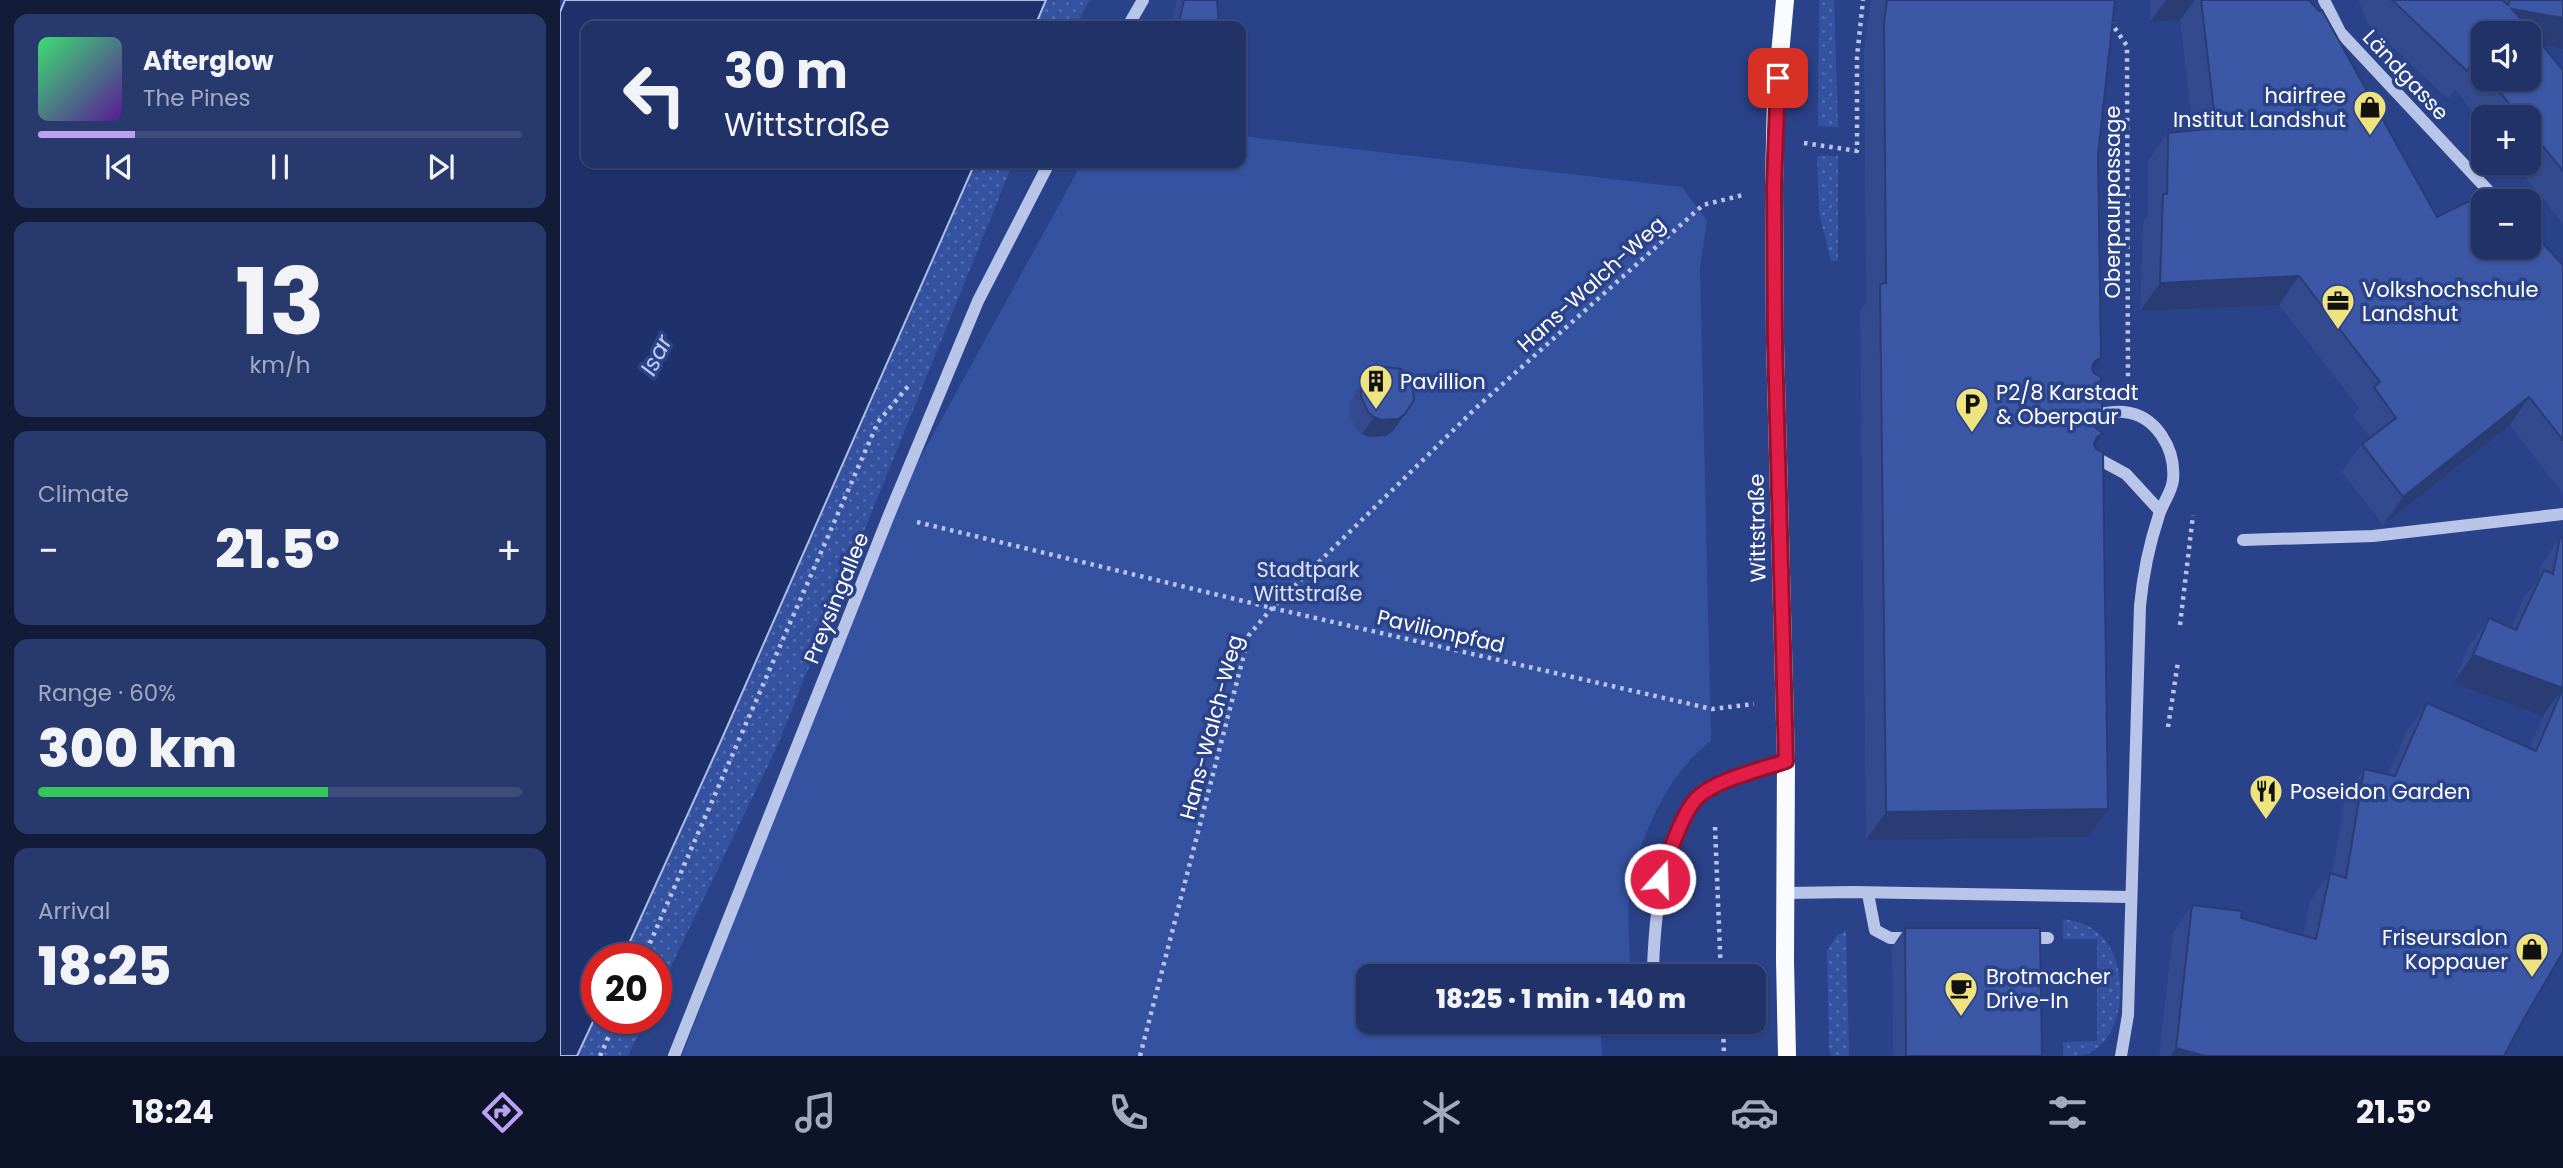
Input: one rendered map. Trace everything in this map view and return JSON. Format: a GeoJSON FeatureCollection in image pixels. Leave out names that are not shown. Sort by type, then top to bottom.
{"type":"FeatureCollection","features":[{"type":"Feature","properties":{"kind":"main road","name":"Wittstraße"},"geometry":{"type":"LineString","coordinates":[[1785,0],[1776,98],[1774,186],[1786,761],[1787,1056]]}},
{"type":"Feature","properties":{"kind":"street"},"geometry":{"type":"LineString","coordinates":[[1131,21],[1143,0]]}},
{"type":"Feature","properties":{"kind":"street","name":"Ländgasse"},"geometry":{"type":"LineString","coordinates":[[2324,0],[2340,33],[2487,189]]}},
{"type":"Feature","properties":{"kind":"street","name":"Preysingallee"},"geometry":{"type":"LineString","coordinates":[[674,1056],[889,515],[978,301],[1046,168]]}},
{"type":"Feature","properties":{"kind":"street"},"geometry":{"type":"LineString","coordinates":[[2091,399],[2153,425],[2167,444],[2174,482],[2160,512],[2147,551],[2140,606],[2128,1015],[2122,1056]]}},
{"type":"Feature","properties":{"kind":"street"},"geometry":{"type":"LineString","coordinates":[[2082,418],[2125,412]]}},
{"type":"Feature","properties":{"kind":"street"},"geometry":{"type":"LineString","coordinates":[[2082,450],[2126,474],[2160,512]]}},
{"type":"Feature","properties":{"kind":"street"},"geometry":{"type":"LineString","coordinates":[[2097,468],[2110,466]]}},
{"type":"Feature","properties":{"kind":"street"},"geometry":{"type":"LineString","coordinates":[[2244,540],[2373,536],[2563,514]]}},
{"type":"Feature","properties":{"kind":"street"},"geometry":{"type":"LineString","coordinates":[[1653,964],[1660,879],[1677,835],[1695,800],[1713,787],[1786,761]]}},
{"type":"Feature","properties":{"kind":"street"},"geometry":{"type":"LineString","coordinates":[[1786,893],[2131,897]]}},
{"type":"Feature","properties":{"kind":"street"},"geometry":{"type":"LineString","coordinates":[[1868,894],[1875,930],[1890,937],[1929,938]]}},
{"type":"Feature","properties":{"kind":"street"},"geometry":{"type":"LineString","coordinates":[[2008,938],[2048,938]]}},
{"type":"Feature","properties":{"kind":"path"},"geometry":{"type":"LineString","coordinates":[[1775,139],[1857,151],[1857,57],[1863,0]]}},
{"type":"Feature","properties":{"kind":"path","name":"Oberpaurpassage"},"geometry":{"type":"LineString","coordinates":[[2104,12],[2127,46],[2125,412]]}},
{"type":"Feature","properties":{"kind":"path","name":"Hans-Walch-Weg"},"geometry":{"type":"LineString","coordinates":[[1140,1056],[1249,635],[1272,608],[1477,407],[1703,205],[1774,186]]}},
{"type":"Feature","properties":{"kind":"path"},"geometry":{"type":"LineString","coordinates":[[650,943],[878,422],[912,382]]}},
{"type":"Feature","properties":{"kind":"path"},"geometry":{"type":"LineString","coordinates":[[2180,625],[2193,514]]}},
{"type":"Feature","properties":{"kind":"path","name":"Pavilionpfad"},"geometry":{"type":"LineString","coordinates":[[889,515],[1272,608],[1712,709],[1783,700]]}},
{"type":"Feature","properties":{"kind":"path"},"geometry":{"type":"LineString","coordinates":[[1713,787],[1720,964]]}},
{"type":"Feature","properties":{"kind":"path"},"geometry":{"type":"LineString","coordinates":[[600,1056],[610,1034]]}},
{"type":"Feature","properties":{"kind":"path"},"geometry":{"type":"LineString","coordinates":[[1723,1034],[1724,1056]]}},
{"type":"Feature","properties":{"kind":"green space"},"geometry":{"type":"Polygon","coordinates":[[[1046,0],[1090,0],[1078,21],[1037,21],[1046,0]]]}},
{"type":"Feature","properties":{"kind":"green space"},"geometry":{"type":"Polygon","coordinates":[[[1819,0],[1834,0],[1838,127],[1818,126],[1819,0]]]}},
{"type":"Feature","properties":{"kind":"green space","name":"Stadtpark Wittstraße"},"geometry":{"type":"Polygon","coordinates":[[[1246,137],[1682,187],[1707,221],[1700,268],[1711,740],[1674,780],[1643,840],[1630,889],[1630,964],[1356,964],[1356,1034],[1601,1034],[1602,1056],[682,1056],[889,515],[1079,168],[1246,168],[1246,137]]]}},
{"type":"Feature","properties":{"kind":"green space"},"geometry":{"type":"Polygon","coordinates":[[[1817,156],[1838,156],[1838,261],[1831,261],[1819,213],[1817,156]]]}},
{"type":"Feature","properties":{"kind":"green space"},"geometry":{"type":"Polygon","coordinates":[[[973,168],[1011,168],[775,751],[672,964],[672,943],[629,943],[973,168]]]}},
{"type":"Feature","properties":{"kind":"green space"},"geometry":{"type":"Polygon","coordinates":[[[2063,919],[2082,923],[2098,933],[2109,945],[2120,979],[2117,1016],[2110,1033],[2099,1046],[2085,1055],[2063,1056],[2063,1042],[2097,1041],[2097,939],[2063,939],[2063,919]]]}},
{"type":"Feature","properties":{"kind":"green space"},"geometry":{"type":"Polygon","coordinates":[[[1846,930],[1849,1056],[1831,1056],[1827,951],[1836,936],[1846,930]]]}},
{"type":"Feature","properties":{"kind":"green space"},"geometry":{"type":"Polygon","coordinates":[[[587,1034],[639,1034],[628,1056],[577,1056],[587,1034]]]}},
{"type":"Feature","properties":{"kind":"water","name":"Isar"},"geometry":{"type":"Polygon","coordinates":[[[565,0],[1046,0],[1037,21],[581,21],[581,168],[973,168],[629,943],[581,943],[581,1034],[587,1034],[577,1056],[560,1056],[560,12],[565,0]]]}},
{"type":"Feature","properties":{"kind":"building"},"geometry":{"type":"Polygon","coordinates":[[[1184,0],[1217,0],[1219,21],[1179,21],[1184,0]]]}},
{"type":"Feature","properties":{"kind":"building","name":"P2/8 Karstadt & Oberpaur"},"geometry":{"type":"Polygon","coordinates":[[[1887,0],[2115,0],[2098,155],[2101,358],[2095,361],[2092,367],[2094,373],[2101,377],[2093,391],[2096,396],[2102,398],[2102,413],[2093,421],[2103,434],[2097,437],[2094,444],[2096,449],[2103,452],[2108,809],[1886,812],[1880,284],[1886,283],[1884,23],[1887,0]]]}},
{"type":"Feature","properties":{"kind":"building"},"geometry":{"type":"Polygon","coordinates":[[[2201,0],[2309,0],[2319,11],[2322,10],[2437,217],[2471,200],[2471,259],[2541,259],[2541,242],[2563,265],[2563,440],[2529,397],[2403,497],[2362,444],[2396,418],[2374,387],[2380,382],[2299,276],[2160,283],[2163,194],[2167,194],[2168,133],[2216,128],[2201,0]]]}},
{"type":"Feature","properties":{"kind":"building"},"geometry":{"type":"Polygon","coordinates":[[[2392,0],[2502,0],[2508,5],[2510,0],[2563,0],[2563,18],[2512,9],[2522,21],[2471,21],[2471,65],[2467,71],[2392,0]]]}},
{"type":"Feature","properties":{"kind":"building"},"geometry":{"type":"Polygon","coordinates":[[[2541,44],[2563,70],[2563,171],[2541,144],[2541,105],[2510,105],[2499,91],[2541,91],[2541,44]]]}},
{"type":"Feature","properties":{"kind":"building"},"geometry":{"type":"Polygon","coordinates":[[[1383,367],[1401,369],[1412,382],[1414,400],[1405,414],[1398,419],[1381,420],[1374,417],[1368,412],[1361,397],[1361,389],[1367,375],[1383,367]]]}},
{"type":"Feature","properties":{"kind":"building"},"geometry":{"type":"Polygon","coordinates":[[[2560,537],[2563,538],[2563,688],[2473,655],[2489,618],[2516,630],[2544,570],[2553,574],[2560,537]]]}},
{"type":"Feature","properties":{"kind":"building"},"geometry":{"type":"Polygon","coordinates":[[[2563,688],[2563,952],[2504,1056],[2205,1056],[2176,1048],[2192,905],[2242,911],[2241,918],[2316,939],[2330,873],[2346,878],[2364,769],[2395,776],[2427,703],[2536,751],[2563,688]]]}},
{"type":"Feature","properties":{"kind":"building"},"geometry":{"type":"Polygon","coordinates":[[[1905,928],[2040,928],[2042,1056],[1906,1056],[1905,928]]]}},
{"type":"Feature","properties":{"kind":"place","name":"hairfree Institut Landshut"},"geometry":{"type":"Point","coordinates":[2370,137]}},
{"type":"Feature","properties":{"kind":"place","name":"Volkshochschule Landshut"},"geometry":{"type":"Point","coordinates":[2338,331]}},
{"type":"Feature","properties":{"kind":"place","name":"Pavillion"},"geometry":{"type":"Point","coordinates":[1376,411]}},
{"type":"Feature","properties":{"kind":"place","name":"P2/8 Karstadt & Oberpaur"},"geometry":{"type":"Point","coordinates":[1972,434]}},
{"type":"Feature","properties":{"kind":"place","name":"Poseidon Garden"},"geometry":{"type":"Point","coordinates":[2266,821]}},
{"type":"Feature","properties":{"kind":"place","name":"Friseursalon Koppauer"},"geometry":{"type":"Point","coordinates":[2532,979]}},
{"type":"Feature","properties":{"kind":"place","name":"Brotmacher Drive-In"},"geometry":{"type":"Point","coordinates":[1961,1018]}},
{"type":"Feature","properties":{"kind":"route"},"geometry":{"type":"LineString","coordinates":[[1660,879],[1677,835],[1695,800],[1713,787],[1786,761],[1775,342],[1774,186],[1778,78]]}}]}
